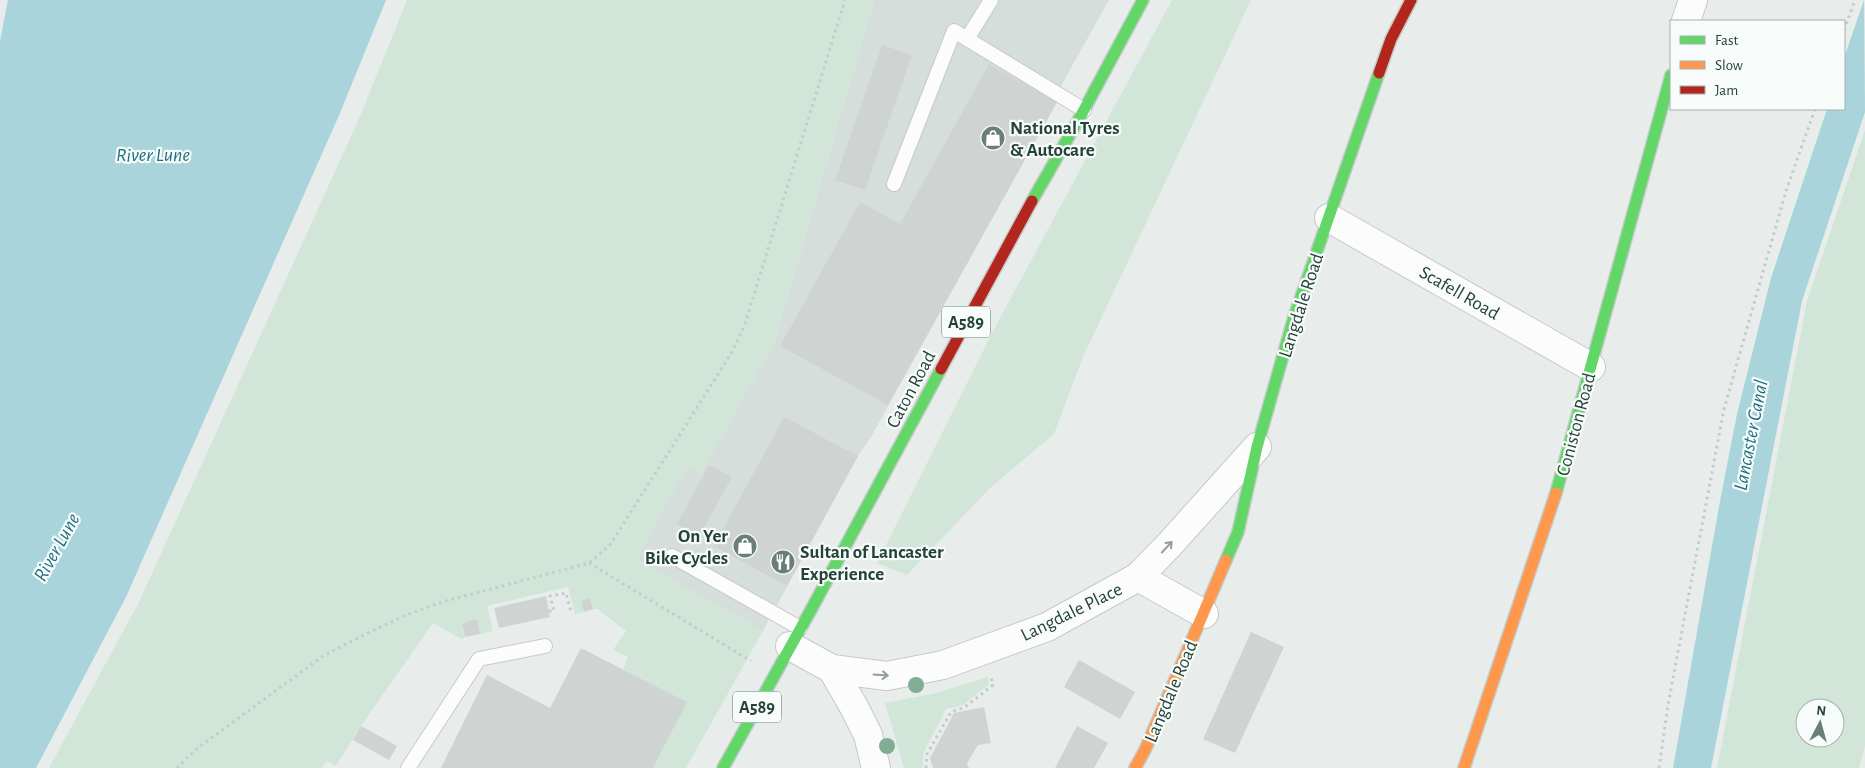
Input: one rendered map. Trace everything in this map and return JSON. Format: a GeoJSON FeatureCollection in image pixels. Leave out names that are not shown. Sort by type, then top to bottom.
{"type":"FeatureCollection","features":[{"type":"Feature","properties":{"kind":"street","name":"Caton Road"},"geometry":{"type":"LineString","coordinates":[[723,768],[1017,227],[1144,0]]}},
{"type":"Feature","properties":{"kind":"street","name":"Langdale Road"},"geometry":{"type":"LineString","coordinates":[[1135,768],[1145,750],[1238,532],[1257,447],[1294,317],[1391,38],[1412,0]]}},
{"type":"Feature","properties":{"kind":"street"},"geometry":{"type":"LineString","coordinates":[[1686,20],[1693,0]]}},
{"type":"Feature","properties":{"kind":"street","name":"Coniston Road"},"geometry":{"type":"LineString","coordinates":[[1464,768],[1550,516],[1670,79]]}},
{"type":"Feature","properties":{"kind":"street","name":"Scafell Road"},"geometry":{"type":"LineString","coordinates":[[1329,218],[1590,367]]}},
{"type":"Feature","properties":{"kind":"street","name":"Langdale Place"},"geometry":{"type":"LineString","coordinates":[[832,670],[887,676],[943,665],[1047,627],[1138,577],[1257,447]]}},
{"type":"Feature","properties":{"kind":"street"},"geometry":{"type":"LineString","coordinates":[[1138,577],[1204,614]]}},
{"type":"Feature","properties":{"kind":"street","name":"Langdale Place"},"geometry":{"type":"LineString","coordinates":[[795,637],[832,670],[868,734],[876,768]]}},
{"type":"Feature","properties":{"kind":"lane"},"geometry":{"type":"LineString","coordinates":[[967,39],[991,0]]}},
{"type":"Feature","properties":{"kind":"lane"},"geometry":{"type":"LineString","coordinates":[[894,184],[954,31],[1084,110]]}},
{"type":"Feature","properties":{"kind":"lane"},"geometry":{"type":"LineString","coordinates":[[672,556],[795,637]]}},
{"type":"Feature","properties":{"kind":"lane"},"geometry":{"type":"LineString","coordinates":[[408,768],[479,659],[545,646]]}},
{"type":"Feature","properties":{"kind":"path"},"geometry":{"type":"LineString","coordinates":[[177,768],[195,750],[324,656],[372,631],[406,615],[442,602],[589,563],[610,545],[732,352],[744,327],[845,0]]}},
{"type":"Feature","properties":{"kind":"path"},"geometry":{"type":"LineString","coordinates":[[1845,27],[1855,0]]}},
{"type":"Feature","properties":{"kind":"path"},"geometry":{"type":"LineString","coordinates":[[1659,768],[1668,705],[1724,409],[1786,191],[1815,110]]}},
{"type":"Feature","properties":{"kind":"path"},"geometry":{"type":"LineString","coordinates":[[589,563],[751,661]]}},
{"type":"Feature","properties":{"kind":"path"},"geometry":{"type":"LineString","coordinates":[[549,612],[554,611],[550,596],[566,593],[571,612]]}},
{"type":"Feature","properties":{"kind":"path"},"geometry":{"type":"LineString","coordinates":[[926,768],[927,754],[951,712],[964,707],[993,685],[991,676]]}},
{"type":"Feature","properties":{"kind":"shaded area"},"geometry":{"type":"Polygon","coordinates":[[[874,0],[1109,0],[1057,93],[1057,102],[871,437],[858,456],[763,631],[636,560],[687,466],[700,474],[774,343],[874,0]]]}},
{"type":"Feature","properties":{"kind":"green space"},"geometry":{"type":"Polygon","coordinates":[[[407,0],[874,0],[774,343],[700,474],[687,466],[636,560],[763,631],[686,768],[653,768],[686,702],[623,669],[628,657],[613,650],[626,631],[597,609],[593,609],[590,598],[581,601],[584,612],[575,614],[568,587],[487,606],[493,631],[480,634],[477,620],[462,623],[465,637],[461,639],[433,623],[361,726],[336,766],[327,761],[321,768],[49,768],[139,602],[358,121],[407,0]]]}},
{"type":"Feature","properties":{"kind":"green space"},"geometry":{"type":"Polygon","coordinates":[[[1172,0],[1251,0],[1083,357],[1054,434],[990,488],[907,575],[877,563],[993,331],[1172,0]]]}},
{"type":"Feature","properties":{"kind":"green space"},"geometry":{"type":"Polygon","coordinates":[[[1865,130],[1865,746],[1859,768],[1717,768],[1807,301],[1865,130]]]}},
{"type":"Feature","properties":{"kind":"green space"},"geometry":{"type":"Polygon","coordinates":[[[988,677],[989,684],[963,705],[946,709],[924,752],[922,768],[904,768],[885,703],[936,693],[988,677]]]}},
{"type":"Feature","properties":{"kind":"water","name":"River Lune"},"geometry":{"type":"Polygon","coordinates":[[[8,0],[386,0],[340,113],[126,597],[36,768],[0,768],[0,41],[8,0]]]}},
{"type":"Feature","properties":{"kind":"water","name":"Lancaster Canal"},"geometry":{"type":"Polygon","coordinates":[[[1864,0],[1865,112],[1802,301],[1711,768],[1673,768],[1737,414],[1771,278],[1827,110],[1845,110],[1845,55],[1864,0]]]}},
{"type":"Feature","properties":{"kind":"building"},"geometry":{"type":"Polygon","coordinates":[[[882,45],[912,55],[865,190],[835,180],[882,45]]]}},
{"type":"Feature","properties":{"kind":"building"},"geometry":{"type":"Polygon","coordinates":[[[989,64],[1057,102],[888,405],[780,346],[860,202],[900,224],[989,64]]]}},
{"type":"Feature","properties":{"kind":"building"},"geometry":{"type":"Polygon","coordinates":[[[784,417],[858,456],[787,586],[714,546],[784,417]]]}},
{"type":"Feature","properties":{"kind":"building"},"geometry":{"type":"Polygon","coordinates":[[[709,465],[732,477],[699,537],[677,524],[709,465]]]}},
{"type":"Feature","properties":{"kind":"building"},"geometry":{"type":"Polygon","coordinates":[[[546,596],[550,617],[499,628],[494,608],[546,596]]]}},
{"type":"Feature","properties":{"kind":"building"},"geometry":{"type":"Polygon","coordinates":[[[590,598],[593,609],[584,612],[581,601],[590,598]]]}},
{"type":"Feature","properties":{"kind":"building"},"geometry":{"type":"Polygon","coordinates":[[[477,619],[480,634],[465,637],[462,623],[477,619]]]}},
{"type":"Feature","properties":{"kind":"building"},"geometry":{"type":"Polygon","coordinates":[[[1251,632],[1284,647],[1235,753],[1203,739],[1251,632]]]}},
{"type":"Feature","properties":{"kind":"building"},"geometry":{"type":"Polygon","coordinates":[[[581,648],[687,702],[653,768],[441,768],[487,675],[550,708],[581,648]]]}},
{"type":"Feature","properties":{"kind":"building"},"geometry":{"type":"Polygon","coordinates":[[[1079,660],[1135,692],[1120,719],[1064,687],[1079,660]]]}},
{"type":"Feature","properties":{"kind":"building"},"geometry":{"type":"Polygon","coordinates":[[[984,707],[991,743],[978,745],[967,763],[969,768],[933,768],[930,758],[954,713],[984,707]]]}},
{"type":"Feature","properties":{"kind":"building"},"geometry":{"type":"Polygon","coordinates":[[[361,726],[397,746],[389,760],[353,740],[361,726]]]}},
{"type":"Feature","properties":{"kind":"building"},"geometry":{"type":"Polygon","coordinates":[[[1077,726],[1108,743],[1094,768],[1055,768],[1077,726]]]}},
{"type":"Feature","properties":{"kind":"traffic: fast"},"geometry":{"type":"LineString","coordinates":[[1032,201],[1084,110],[1143,0]]}},
{"type":"Feature","properties":{"kind":"traffic: fast"},"geometry":{"type":"LineString","coordinates":[[1226,560],[1238,532],[1257,447],[1294,317],[1379,73]]}},
{"type":"Feature","properties":{"kind":"traffic: fast"},"geometry":{"type":"LineString","coordinates":[[1556,493],[1670,79]]}},
{"type":"Feature","properties":{"kind":"traffic: fast"},"geometry":{"type":"LineString","coordinates":[[723,768],[941,369]]}},
{"type":"Feature","properties":{"kind":"traffic: slow"},"geometry":{"type":"LineString","coordinates":[[1464,768],[1556,493]]}},
{"type":"Feature","properties":{"kind":"traffic: slow"},"geometry":{"type":"LineString","coordinates":[[1135,768],[1145,750],[1226,560]]}},
{"type":"Feature","properties":{"kind":"traffic: jam"},"geometry":{"type":"LineString","coordinates":[[1379,73],[1391,39],[1411,0]]}},
{"type":"Feature","properties":{"kind":"traffic: jam"},"geometry":{"type":"LineString","coordinates":[[941,369],[1032,201]]}},
{"type":"Feature","properties":{"kind":"place","name":"National Tyres & Autocare"},"geometry":{"type":"Point","coordinates":[993,138]}},
{"type":"Feature","properties":{"kind":"place","name":"On Yer Bike Cycles"},"geometry":{"type":"Point","coordinates":[745,546]}},
{"type":"Feature","properties":{"kind":"place","name":"Sultan of Lancaster Experience"},"geometry":{"type":"Point","coordinates":[783,562]}}]}
